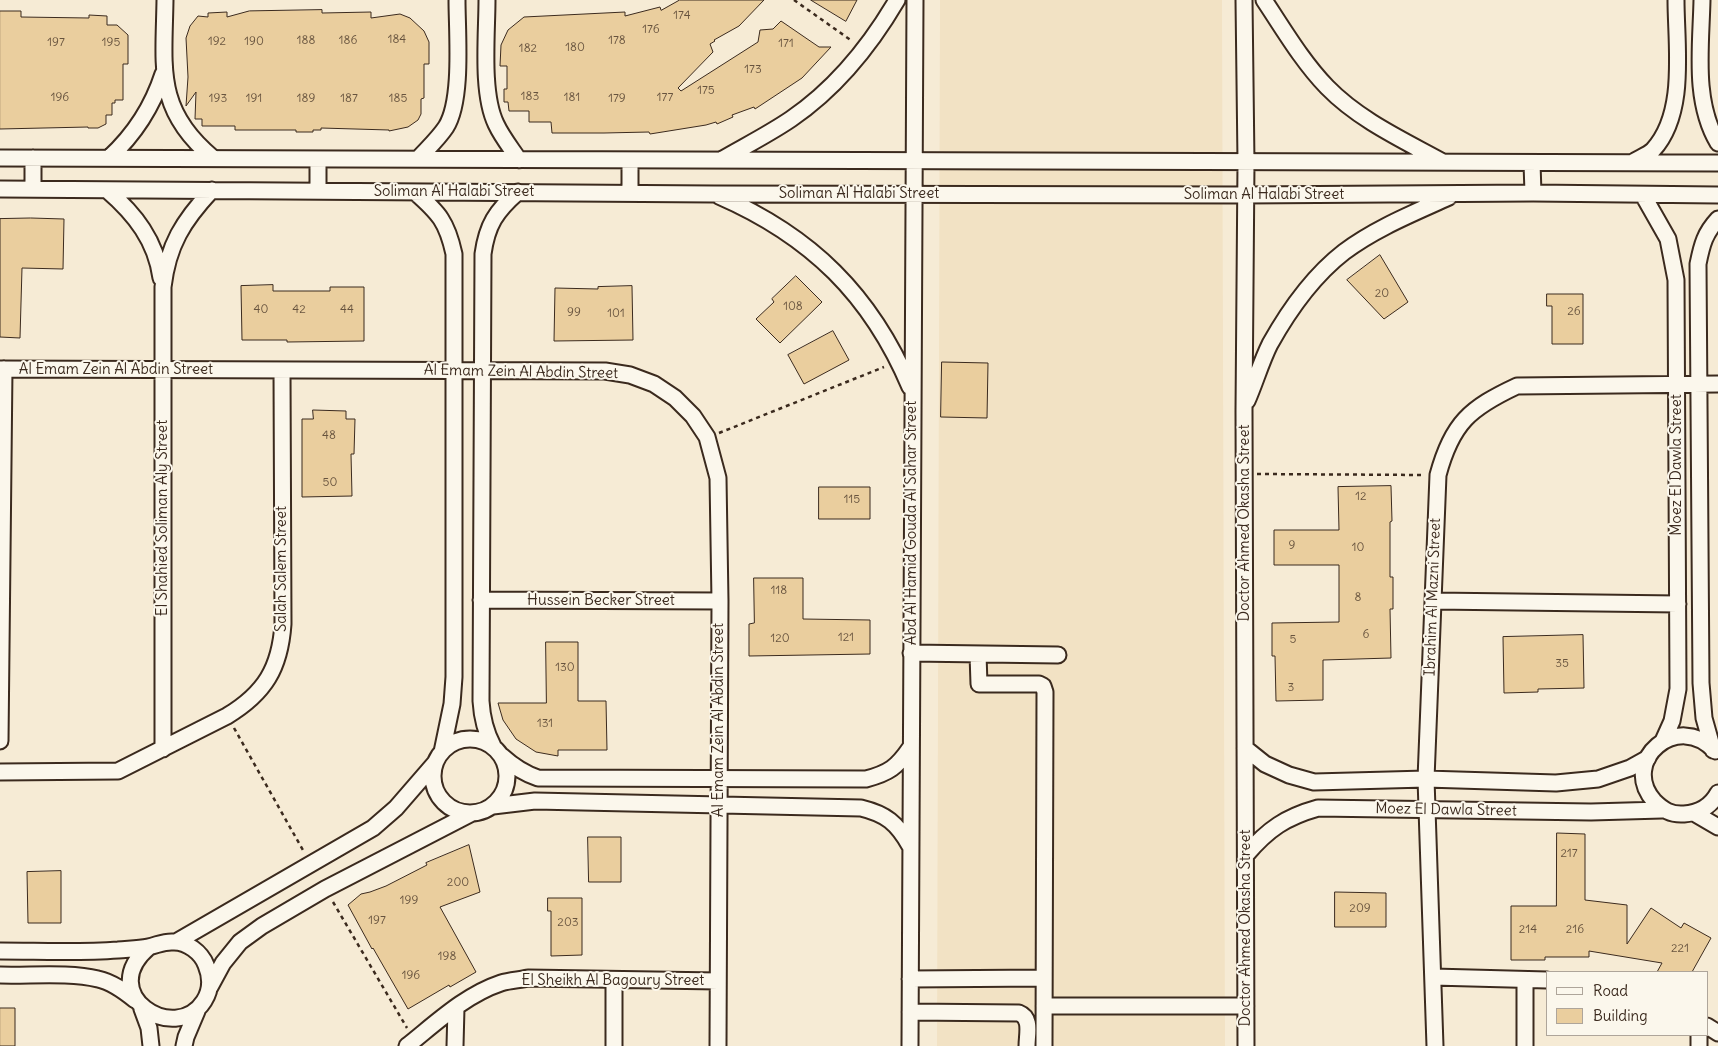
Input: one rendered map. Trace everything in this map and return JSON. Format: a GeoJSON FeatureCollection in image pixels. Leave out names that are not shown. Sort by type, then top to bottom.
{"type":"FeatureCollection","features":[{"type":"Feature","properties":{"kind":"street"},"geometry":{"type":"LineString","coordinates":[[165,0],[164,73],[169,98],[179,121],[200,148],[213,158]]}},
{"type":"Feature","properties":{"kind":"street"},"geometry":{"type":"LineString","coordinates":[[418,160],[446,126],[454,108],[457,89],[457,0]]}},
{"type":"Feature","properties":{"kind":"street"},"geometry":{"type":"LineString","coordinates":[[487,0],[487,87],[489,106],[496,124],[519,160]]}},
{"type":"Feature","properties":{"kind":"street"},"geometry":{"type":"LineString","coordinates":[[720,160],[799,113],[822,94],[864,49],[897,0]]}},
{"type":"Feature","properties":{"kind":"street","name":"Abd Al Hamid Gouda Al Sahar Street"},"geometry":{"type":"LineString","coordinates":[[910,1046],[915,0]]}},
{"type":"Feature","properties":{"kind":"street","name":"Doctor Ahmed Okasha Street"},"geometry":{"type":"LineString","coordinates":[[1244,0],[1246,162],[1244,410],[1246,1046]]}},
{"type":"Feature","properties":{"kind":"street"},"geometry":{"type":"LineString","coordinates":[[1264,0],[1302,57],[1328,88],[1355,111],[1391,134],[1444,163]]}},
{"type":"Feature","properties":{"kind":"street"},"geometry":{"type":"LineString","coordinates":[[1633,162],[1652,150],[1664,132],[1673,111],[1677,89],[1676,0]]}},
{"type":"Feature","properties":{"kind":"street"},"geometry":{"type":"LineString","coordinates":[[1702,0],[1701,87],[1708,122],[1718,143]]}},
{"type":"Feature","properties":{"kind":"street"},"geometry":{"type":"LineString","coordinates":[[108,158],[121,147],[142,120],[151,105],[164,73]]}},
{"type":"Feature","properties":{"kind":"street"},"geometry":{"type":"LineString","coordinates":[[0,158],[1718,163]]}},
{"type":"Feature","properties":{"kind":"street"},"geometry":{"type":"LineString","coordinates":[[34,158],[34,190]]}},
{"type":"Feature","properties":{"kind":"street"},"geometry":{"type":"LineString","coordinates":[[318,159],[318,191]]}},
{"type":"Feature","properties":{"kind":"street"},"geometry":{"type":"LineString","coordinates":[[630,160],[630,192]]}},
{"type":"Feature","properties":{"kind":"street"},"geometry":{"type":"LineString","coordinates":[[1532,163],[1533,193]]}},
{"type":"Feature","properties":{"kind":"street","name":"Soliman Al Halabi Street"},"geometry":{"type":"LineString","coordinates":[[0,189],[714,194],[1245,195],[1533,193],[1718,195]]}},
{"type":"Feature","properties":{"kind":"street","name":"El Shahied Soliman Aly Street"},"geometry":{"type":"LineString","coordinates":[[108,190],[140,223],[148,236],[159,264],[163,287]]}},
{"type":"Feature","properties":{"kind":"street","name":"El Shahied Soliman Aly Street"},"geometry":{"type":"LineString","coordinates":[[163,749],[163,287],[166,265],[172,244],[182,225],[212,190]]}},
{"type":"Feature","properties":{"kind":"street"},"geometry":{"type":"LineString","coordinates":[[415,192],[441,217],[450,234],[454,254],[454,677],[452,704],[433,775],[435,787],[440,798],[460,812],[472,813],[483,811],[492,806],[502,796],[507,783],[507,769],[485,732],[482,717],[483,254],[486,236],[493,219],[518,192]]}},
{"type":"Feature","properties":{"kind":"street"},"geometry":{"type":"LineString","coordinates":[[714,194],[747,208],[779,227],[822,260],[860,300],[881,330],[899,361],[912,392]]}},
{"type":"Feature","properties":{"kind":"street"},"geometry":{"type":"LineString","coordinates":[[1244,410],[1270,346],[1290,311],[1317,278],[1344,252],[1374,233],[1455,194]]}},
{"type":"Feature","properties":{"kind":"street","name":"Moez El Dawla Street"},"geometry":{"type":"LineString","coordinates":[[1245,748],[1266,764],[1289,775],[1314,782],[1426,779],[1556,783],[1598,779],[1616,773],[1648,758],[1654,748],[1663,741],[1672,721],[1678,689],[1676,280],[1668,239],[1643,195]]}},
{"type":"Feature","properties":{"kind":"street","name":"Moez El Dawla Street"},"geometry":{"type":"LineString","coordinates":[[1716,753],[1704,718],[1701,684],[1698,264],[1702,243],[1710,227],[1718,219]]}},
{"type":"Feature","properties":{"kind":"street"},"geometry":{"type":"LineString","coordinates":[[0,741],[2,369]]}},
{"type":"Feature","properties":{"kind":"street","name":"Al Emam Zein Al Abdin Street"},"geometry":{"type":"LineString","coordinates":[[2,369],[605,371],[630,375],[654,384],[675,398],[693,416],[707,437],[718,478],[720,601],[718,1046]]}},
{"type":"Feature","properties":{"kind":"street","name":"Salah Salem Street"},"geometry":{"type":"LineString","coordinates":[[0,772],[118,771],[228,716],[244,706],[258,693],[269,678],[277,661],[282,642],[282,370]]}},
{"type":"Feature","properties":{"kind":"street","name":"Ibrahim Al Mazni Street"},"geometry":{"type":"LineString","coordinates":[[1435,1046],[1426,779],[1438,475],[1444,451],[1456,430],[1472,411],[1492,398],[1517,386],[1718,384]]}},
{"type":"Feature","properties":{"kind":"street","name":"Hussein Becker Street"},"geometry":{"type":"LineString","coordinates":[[481,600],[720,601]]}},
{"type":"Feature","properties":{"kind":"street"},"geometry":{"type":"LineString","coordinates":[[1434,601],[1678,604]]}},
{"type":"Feature","properties":{"kind":"street"},"geometry":{"type":"LineString","coordinates":[[911,653],[1058,655]]}},
{"type":"Feature","properties":{"kind":"street"},"geometry":{"type":"LineString","coordinates":[[978,654],[979,684],[1039,684],[1044,689],[1044,1046]]}},
{"type":"Feature","properties":{"kind":"street"},"geometry":{"type":"LineString","coordinates":[[1663,741],[1673,737],[1695,738],[1705,742],[1716,753]]}},
{"type":"Feature","properties":{"kind":"street"},"geometry":{"type":"LineString","coordinates":[[176,942],[373,828],[396,808],[450,745],[461,740],[483,741],[516,768],[538,778],[866,779],[885,774],[900,763],[910,748]]}},
{"type":"Feature","properties":{"kind":"street"},"geometry":{"type":"LineString","coordinates":[[1648,758],[1644,770],[1644,783],[1649,795],[1662,810]]}},
{"type":"Feature","properties":{"kind":"street"},"geometry":{"type":"LineString","coordinates":[[1694,813],[1706,807],[1715,799],[1718,793]]}},
{"type":"Feature","properties":{"kind":"street"},"geometry":{"type":"LineString","coordinates":[[492,806],[535,801],[861,808],[877,812],[891,820],[902,832],[910,846]]}},
{"type":"Feature","properties":{"kind":"street","name":"Moez El Dawla Street"},"geometry":{"type":"LineString","coordinates":[[1246,855],[1260,838],[1278,824],[1297,814],[1318,808],[1591,812],[1662,810],[1681,814],[1694,813]]}},
{"type":"Feature","properties":{"kind":"street"},"geometry":{"type":"LineString","coordinates":[[184,1046],[197,1011],[207,996],[222,963],[240,942],[262,926],[325,889],[472,813]]}},
{"type":"Feature","properties":{"kind":"street"},"geometry":{"type":"LineString","coordinates":[[1694,813],[1718,827]]}},
{"type":"Feature","properties":{"kind":"street"},"geometry":{"type":"LineString","coordinates":[[0,951],[88,952],[149,947],[162,942],[176,942],[188,945],[206,963],[210,975],[210,987]]}},
{"type":"Feature","properties":{"kind":"street"},"geometry":{"type":"LineString","coordinates":[[149,947],[136,960],[130,977],[131,989],[149,1028],[151,1046]]}},
{"type":"Feature","properties":{"kind":"street"},"geometry":{"type":"LineString","coordinates":[[0,976],[78,976],[99,979],[118,987],[151,1016],[163,1020],[175,1021],[197,1011]]}},
{"type":"Feature","properties":{"kind":"street"},"geometry":{"type":"LineString","coordinates":[[1433,977],[1546,980]]}},
{"type":"Feature","properties":{"kind":"street","name":"El Sheikh Al Bagoury Street"},"geometry":{"type":"LineString","coordinates":[[410,1043],[478,993],[502,983],[528,978],[718,981]]}},
{"type":"Feature","properties":{"kind":"street"},"geometry":{"type":"LineString","coordinates":[[910,979],[1044,978]]}},
{"type":"Feature","properties":{"kind":"street"},"geometry":{"type":"LineString","coordinates":[[614,980],[614,1046]]}},
{"type":"Feature","properties":{"kind":"street"},"geometry":{"type":"LineString","coordinates":[[1525,980],[1525,1046]]}},
{"type":"Feature","properties":{"kind":"street"},"geometry":{"type":"LineString","coordinates":[[1044,1006],[1246,1006]]}},
{"type":"Feature","properties":{"kind":"street"},"geometry":{"type":"LineString","coordinates":[[455,1046],[456,1008]]}},
{"type":"Feature","properties":{"kind":"street"},"geometry":{"type":"LineString","coordinates":[[910,1012],[1019,1012],[1027,1021],[1027,1046]]}},
{"type":"Feature","properties":{"kind":"path"},"geometry":{"type":"LineString","coordinates":[[794,0],[864,49]]}},
{"type":"Feature","properties":{"kind":"path"},"geometry":{"type":"LineString","coordinates":[[707,437],[899,361]]}},
{"type":"Feature","properties":{"kind":"path"},"geometry":{"type":"LineString","coordinates":[[1245,474],[1438,475]]}},
{"type":"Feature","properties":{"kind":"path"},"geometry":{"type":"LineString","coordinates":[[228,716],[311,863]]}},
{"type":"Feature","properties":{"kind":"path"},"geometry":{"type":"LineString","coordinates":[[325,889],[410,1043]]}},
{"type":"Feature","properties":{"kind":"shaded area"},"geometry":{"type":"Polygon","coordinates":[[[940,0],[1222,0],[1225,1046],[937,1046],[940,0]]]}},
{"type":"Feature","properties":{"kind":"building"},"geometry":{"type":"Polygon","coordinates":[[[680,0],[764,0],[739,26],[710,44],[713,52],[678,88],[681,91],[758,42],[760,30],[773,29],[781,21],[819,47],[831,47],[802,78],[755,109],[754,107],[732,115],[733,117],[717,124],[716,122],[650,134],[649,132],[552,133],[551,122],[529,122],[529,111],[509,111],[508,102],[504,102],[504,89],[507,89],[507,66],[500,66],[501,45],[508,30],[524,17],[625,12],[625,16],[660,7],[661,10],[680,0]]]}},
{"type":"Feature","properties":{"kind":"building"},"geometry":{"type":"Polygon","coordinates":[[[811,0],[857,0],[846,21],[811,0]]]}},
{"type":"Feature","properties":{"kind":"building"},"geometry":{"type":"Polygon","coordinates":[[[322,10],[322,13],[371,12],[371,18],[400,14],[410,18],[424,31],[429,42],[429,64],[424,64],[424,98],[421,99],[421,114],[418,120],[408,127],[389,131],[321,128],[321,130],[313,130],[313,132],[296,132],[296,130],[235,130],[235,126],[202,126],[202,119],[195,119],[196,92],[186,106],[188,77],[186,38],[190,26],[198,16],[208,17],[208,13],[227,12],[227,17],[249,11],[322,10]]]}},
{"type":"Feature","properties":{"kind":"building"},"geometry":{"type":"Polygon","coordinates":[[[0,11],[21,11],[21,17],[89,18],[89,15],[107,16],[107,25],[117,25],[128,35],[128,64],[123,64],[123,100],[115,100],[115,103],[112,103],[112,115],[106,115],[106,124],[98,128],[0,129],[0,11]]]}},
{"type":"Feature","properties":{"kind":"building"},"geometry":{"type":"Polygon","coordinates":[[[0,219],[64,219],[63,269],[22,268],[20,338],[0,337],[0,219]]]}},
{"type":"Feature","properties":{"kind":"building"},"geometry":{"type":"Polygon","coordinates":[[[1380,255],[1408,302],[1384,319],[1347,280],[1380,255]]]}},
{"type":"Feature","properties":{"kind":"building"},"geometry":{"type":"Polygon","coordinates":[[[796,276],[822,302],[780,343],[756,319],[774,302],[772,299],[796,276]]]}},
{"type":"Feature","properties":{"kind":"building"},"geometry":{"type":"Polygon","coordinates":[[[273,285],[273,291],[330,291],[330,287],[364,287],[364,341],[287,342],[287,340],[242,340],[241,286],[273,285]]]}},
{"type":"Feature","properties":{"kind":"building"},"geometry":{"type":"Polygon","coordinates":[[[632,286],[633,340],[554,341],[555,288],[598,289],[598,287],[632,286]]]}},
{"type":"Feature","properties":{"kind":"building"},"geometry":{"type":"Polygon","coordinates":[[[1547,294],[1583,294],[1583,344],[1552,344],[1552,306],[1547,306],[1547,294]]]}},
{"type":"Feature","properties":{"kind":"building"},"geometry":{"type":"Polygon","coordinates":[[[833,331],[849,360],[804,384],[788,355],[833,331]]]}},
{"type":"Feature","properties":{"kind":"building"},"geometry":{"type":"Polygon","coordinates":[[[942,362],[988,363],[987,418],[941,417],[942,362]]]}},
{"type":"Feature","properties":{"kind":"building"},"geometry":{"type":"Polygon","coordinates":[[[313,410],[346,411],[346,419],[355,419],[354,454],[351,454],[352,496],[302,497],[302,419],[313,419],[313,410]]]}},
{"type":"Feature","properties":{"kind":"building"},"geometry":{"type":"Polygon","coordinates":[[[1391,486],[1390,577],[1393,577],[1393,609],[1390,609],[1391,658],[1323,660],[1323,700],[1276,701],[1275,656],[1272,656],[1272,623],[1339,622],[1339,565],[1274,565],[1274,530],[1339,530],[1338,487],[1391,486]]]}},
{"type":"Feature","properties":{"kind":"building"},"geometry":{"type":"Polygon","coordinates":[[[819,487],[870,487],[870,519],[819,519],[819,487]]]}},
{"type":"Feature","properties":{"kind":"building"},"geometry":{"type":"Polygon","coordinates":[[[754,578],[803,578],[803,619],[870,620],[870,654],[749,656],[749,624],[754,623],[754,578]]]}},
{"type":"Feature","properties":{"kind":"building"},"geometry":{"type":"Polygon","coordinates":[[[1583,635],[1584,688],[1538,689],[1538,692],[1504,693],[1503,637],[1583,635]]]}},
{"type":"Feature","properties":{"kind":"building"},"geometry":{"type":"Polygon","coordinates":[[[546,642],[578,642],[578,701],[606,701],[607,750],[558,750],[558,756],[536,752],[516,739],[503,720],[498,703],[546,703],[546,642]]]}},
{"type":"Feature","properties":{"kind":"building"},"geometry":{"type":"Polygon","coordinates":[[[1557,833],[1585,834],[1585,900],[1627,905],[1627,944],[1651,908],[1681,928],[1684,923],[1711,938],[1693,971],[1658,971],[1662,963],[1589,951],[1589,957],[1545,957],[1545,960],[1511,960],[1511,906],[1556,906],[1557,833]]]}},
{"type":"Feature","properties":{"kind":"building"},"geometry":{"type":"Polygon","coordinates":[[[588,837],[621,837],[621,882],[589,882],[588,837]]]}},
{"type":"Feature","properties":{"kind":"building"},"geometry":{"type":"Polygon","coordinates":[[[469,845],[480,892],[440,907],[476,972],[408,1009],[348,905],[361,894],[386,886],[427,865],[426,863],[469,845]]]}},
{"type":"Feature","properties":{"kind":"building"},"geometry":{"type":"Polygon","coordinates":[[[61,871],[61,923],[28,923],[27,872],[61,871]]]}},
{"type":"Feature","properties":{"kind":"building"},"geometry":{"type":"Polygon","coordinates":[[[1335,892],[1386,893],[1386,927],[1335,927],[1335,892]]]}},
{"type":"Feature","properties":{"kind":"building"},"geometry":{"type":"Polygon","coordinates":[[[548,898],[582,898],[582,955],[551,956],[551,911],[548,911],[548,898]]]}},
{"type":"Feature","properties":{"kind":"building"},"geometry":{"type":"Polygon","coordinates":[[[0,1008],[15,1008],[15,1046],[0,1046],[0,1008]]]}}]}
